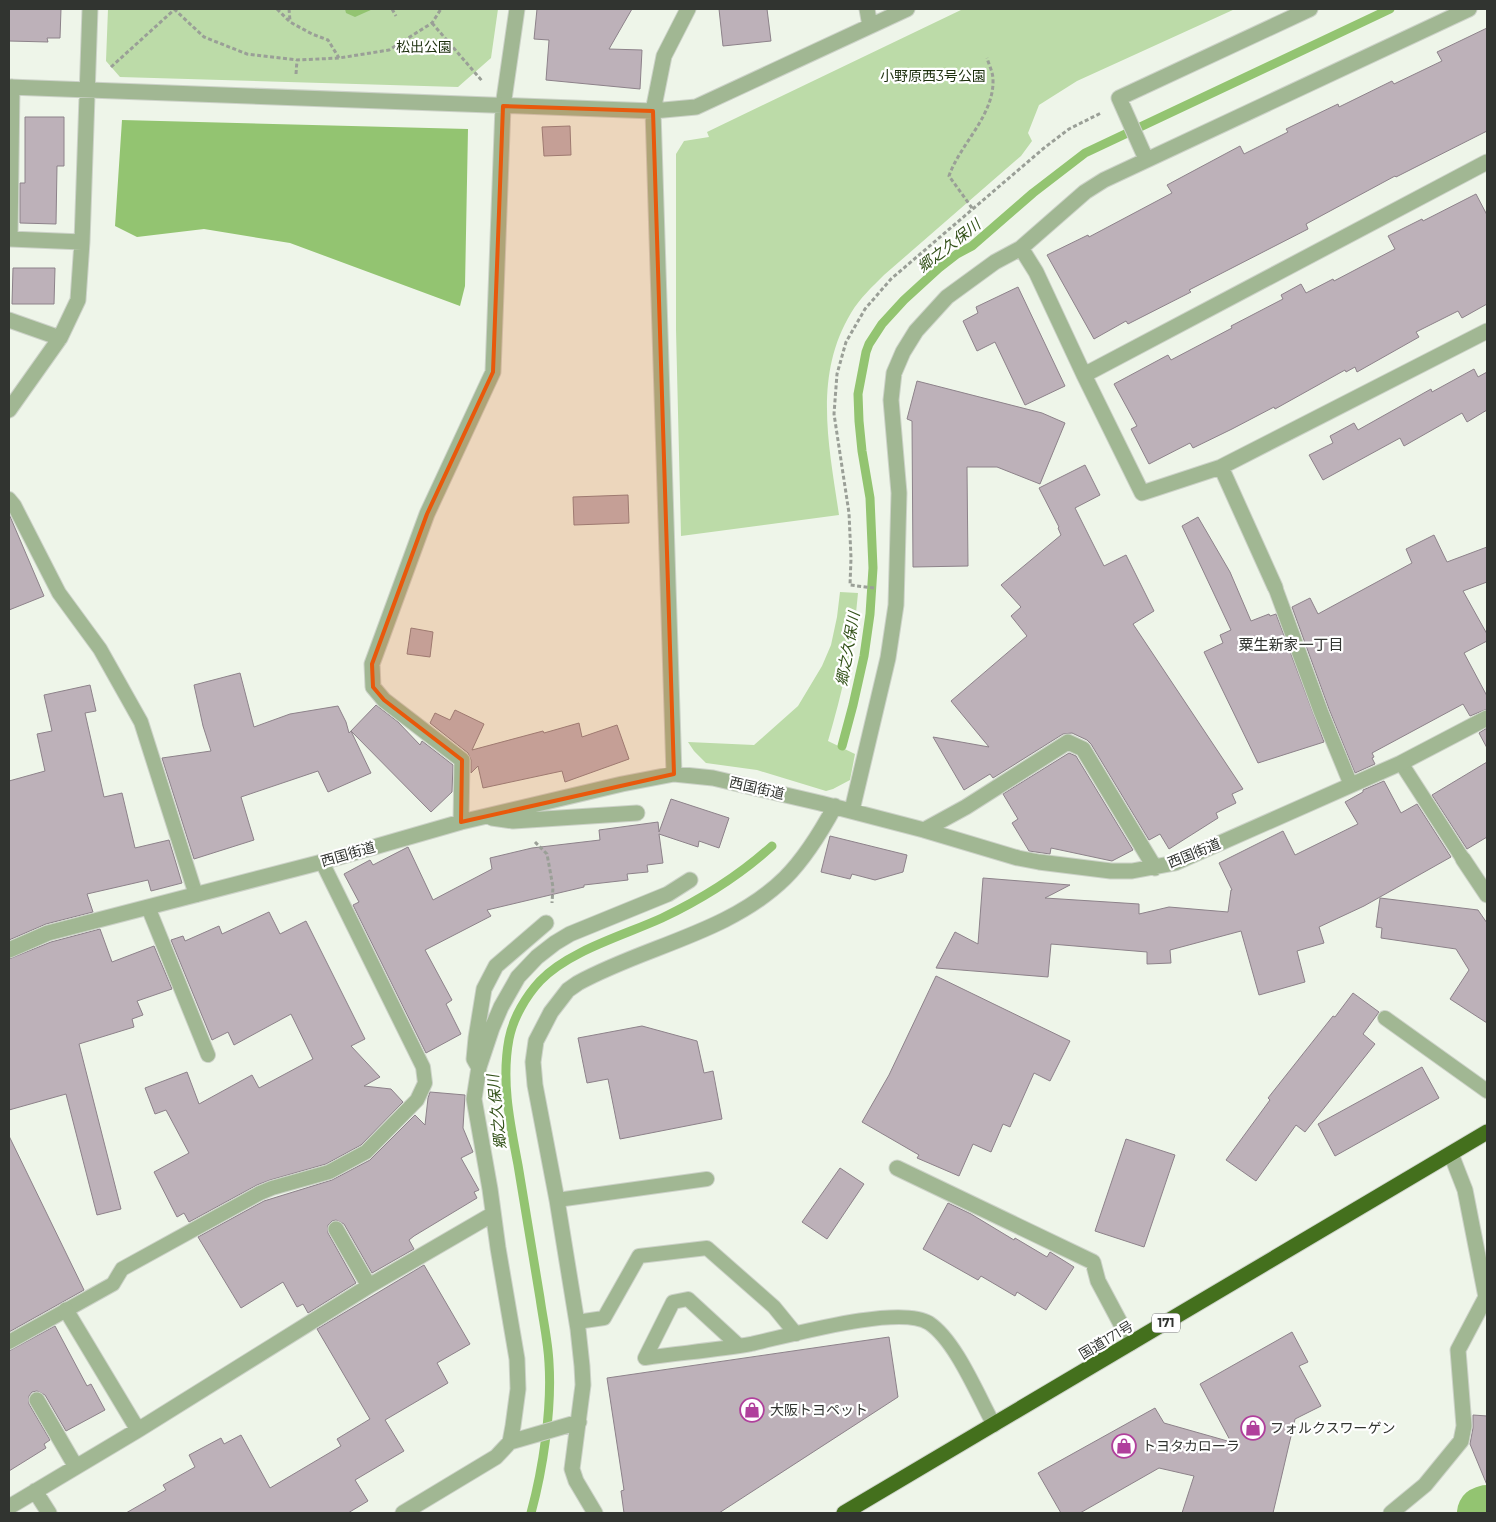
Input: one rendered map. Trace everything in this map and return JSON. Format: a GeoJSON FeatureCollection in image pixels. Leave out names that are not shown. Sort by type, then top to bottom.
{"type":"FeatureCollection","features":[{"type":"Feature","properties":{"kind":"highway","name":"国道171号"},"geometry":{"type":"LineString","coordinates":[[844,1513],[1487,1132]]}},
{"type":"Feature","properties":{"kind":"street"},"geometry":{"type":"LineString","coordinates":[[9,410],[60,338],[78,300],[82,242],[90,9]]}},
{"type":"Feature","properties":{"kind":"street"},"geometry":{"type":"LineString","coordinates":[[461,822],[462,760],[384,700],[373,687],[372,664],[427,514],[493,372],[503,106],[518,9]]}},
{"type":"Feature","properties":{"kind":"street"},"geometry":{"type":"LineString","coordinates":[[674,774],[653,111],[664,56],[688,9]]}},
{"type":"Feature","properties":{"kind":"street"},"geometry":{"type":"LineString","coordinates":[[867,9],[870,26]]}},
{"type":"Feature","properties":{"kind":"street"},"geometry":{"type":"LineString","coordinates":[[82,242],[10,239],[10,87],[653,111],[696,107],[907,9]]}},
{"type":"Feature","properties":{"kind":"street"},"geometry":{"type":"LineString","coordinates":[[1144,154],[1119,98],[1310,9]]}},
{"type":"Feature","properties":{"kind":"street"},"geometry":{"type":"LineString","coordinates":[[852,810],[888,658],[896,605],[891,590],[899,493],[891,400],[894,373],[903,352],[916,331],[933,310],[962,285],[995,262],[1021,248],[1091,188],[1144,154],[1469,9]]}},
{"type":"Feature","properties":{"kind":"street"},"geometry":{"type":"LineString","coordinates":[[1084,375],[1487,162]]}},
{"type":"Feature","properties":{"kind":"street"},"geometry":{"type":"LineString","coordinates":[[1021,248],[1036,272],[1142,493],[1220,467],[1487,331]]}},
{"type":"Feature","properties":{"kind":"street"},"geometry":{"type":"LineString","coordinates":[[9,320],[60,338]]}},
{"type":"Feature","properties":{"kind":"street"},"geometry":{"type":"LineString","coordinates":[[1220,467],[1275,586]]}},
{"type":"Feature","properties":{"kind":"street","name":"西国街道"},"geometry":{"type":"LineString","coordinates":[[9,950],[48,933],[322,862],[461,822],[622,784],[674,774],[713,778],[852,810],[1018,858],[1110,871],[1155,868],[1175,863],[1401,763],[1487,718]]}},
{"type":"Feature","properties":{"kind":"street"},"geometry":{"type":"LineString","coordinates":[[924,830],[966,807],[1068,742],[1083,749],[1155,868]]}},
{"type":"Feature","properties":{"kind":"street"},"geometry":{"type":"LineString","coordinates":[[595,1513],[576,1481],[572,1469],[573,1423],[583,1385],[582,1366],[577,1322],[557,1200],[535,1085],[533,1062],[536,1041],[540,1030],[557,1003],[568,990],[584,980],[715,924],[751,905],[778,884],[800,862],[821,833],[834,806]]}},
{"type":"Feature","properties":{"kind":"street"},"geometry":{"type":"LineString","coordinates":[[483,817],[513,821],[637,813]]}},
{"type":"Feature","properties":{"kind":"street"},"geometry":{"type":"LineString","coordinates":[[1463,859],[1487,895]]}},
{"type":"Feature","properties":{"kind":"street"},"geometry":{"type":"LineString","coordinates":[[404,1513],[485,1465],[506,1448],[510,1442],[518,1390],[517,1359],[490,1189],[474,1104],[479,1067],[492,1028],[506,997],[518,977],[546,950],[570,934],[668,894],[690,880]]}},
{"type":"Feature","properties":{"kind":"street"},"geometry":{"type":"LineString","coordinates":[[546,923],[546,950]]}},
{"type":"Feature","properties":{"kind":"street"},"geometry":{"type":"LineString","coordinates":[[479,1067],[474,1059],[478,1020],[484,989],[496,966],[546,923]]}},
{"type":"Feature","properties":{"kind":"street"},"geometry":{"type":"LineString","coordinates":[[1391,1513],[1425,1485],[1461,1441],[1464,1426],[1458,1350],[1486,1297],[1465,1190],[1451,1154]]}},
{"type":"Feature","properties":{"kind":"street"},"geometry":{"type":"LineString","coordinates":[[897,1168],[1093,1262],[1098,1281],[1131,1343]]}},
{"type":"Feature","properties":{"kind":"street"},"geometry":{"type":"LineString","coordinates":[[9,1507],[138,1430],[369,1286],[493,1214]]}},
{"type":"Feature","properties":{"kind":"street"},"geometry":{"type":"LineString","coordinates":[[336,1229],[369,1286]]}},
{"type":"Feature","properties":{"kind":"street"},"geometry":{"type":"LineString","coordinates":[[66,1310],[138,1430]]}},
{"type":"Feature","properties":{"kind":"street"},"geometry":{"type":"LineString","coordinates":[[37,1400],[76,1467]]}},
{"type":"Feature","properties":{"kind":"street"},"geometry":{"type":"LineString","coordinates":[[510,1442],[573,1423]]}},
{"type":"Feature","properties":{"kind":"street"},"geometry":{"type":"LineString","coordinates":[[35,1491],[49,1513]]}},
{"type":"Feature","properties":{"kind":"lane"},"geometry":{"type":"LineString","coordinates":[[9,499],[14,505],[59,593],[100,649],[142,722],[196,894]]}},
{"type":"Feature","properties":{"kind":"lane"},"geometry":{"type":"LineString","coordinates":[[1275,586],[1321,712],[1351,785]]}},
{"type":"Feature","properties":{"kind":"lane"},"geometry":{"type":"LineString","coordinates":[[1401,763],[1463,859]]}},
{"type":"Feature","properties":{"kind":"lane"},"geometry":{"type":"LineString","coordinates":[[9,1342],[113,1284],[122,1269],[260,1193],[329,1172],[354,1160],[374,1144],[417,1100],[424,1087],[425,1078],[422,1064],[322,862]]}},
{"type":"Feature","properties":{"kind":"lane"},"geometry":{"type":"LineString","coordinates":[[148,907],[208,1055]]}},
{"type":"Feature","properties":{"kind":"lane"},"geometry":{"type":"LineString","coordinates":[[1385,1018],[1487,1091]]}},
{"type":"Feature","properties":{"kind":"lane"},"geometry":{"type":"LineString","coordinates":[[557,1200],[707,1179]]}},
{"type":"Feature","properties":{"kind":"lane"},"geometry":{"type":"LineString","coordinates":[[577,1322],[604,1318],[639,1256],[707,1248],[774,1307],[796,1334]]}},
{"type":"Feature","properties":{"kind":"lane"},"geometry":{"type":"LineString","coordinates":[[738,1345],[688,1299],[673,1302],[645,1358],[729,1347],[848,1322],[891,1317],[916,1318],[928,1323],[937,1330],[960,1361],[994,1425]]}},
{"type":"Feature","properties":{"kind":"path"},"geometry":{"type":"LineString","coordinates":[[86,89],[174,9],[204,37],[247,54],[297,60],[339,58],[389,50],[432,23],[441,9]]}},
{"type":"Feature","properties":{"kind":"path"},"geometry":{"type":"LineString","coordinates":[[277,9],[290,22],[328,40],[339,58]]}},
{"type":"Feature","properties":{"kind":"path"},"geometry":{"type":"LineString","coordinates":[[289,9],[290,22]]}},
{"type":"Feature","properties":{"kind":"path"},"geometry":{"type":"LineString","coordinates":[[392,9],[396,16]]}},
{"type":"Feature","properties":{"kind":"path"},"geometry":{"type":"LineString","coordinates":[[432,23],[503,106]]}},
{"type":"Feature","properties":{"kind":"path"},"geometry":{"type":"LineString","coordinates":[[972,208],[949,176],[983,116],[992,94],[992,72],[987,58]]}},
{"type":"Feature","properties":{"kind":"path"},"geometry":{"type":"LineString","coordinates":[[858,586],[850,585],[849,514],[834,414],[837,374],[846,342],[865,309],[876,295],[1028,160],[1069,129],[1090,118],[1123,107]]}},
{"type":"Feature","properties":{"kind":"path"},"geometry":{"type":"LineString","coordinates":[[513,821],[547,854],[553,887],[552,915],[546,923]]}},
{"type":"Feature","properties":{"kind":"highlighted area"},"geometry":{"type":"Polygon","coordinates":[[[503,106],[653,111],[674,774],[461,822],[462,760],[384,700],[373,687],[372,664],[427,514],[493,372],[503,106]]]}},
{"type":"Feature","properties":{"kind":"green space","name":"松出公園"},"geometry":{"type":"Polygon","coordinates":[[[108,9],[498,9],[491,58],[458,87],[120,77],[106,61],[108,9]]]}},
{"type":"Feature","properties":{"kind":"green space","name":"小野原西3号公園"},"geometry":{"type":"Polygon","coordinates":[[[963,9],[1235,9],[1077,81],[1039,105],[1028,133],[1032,141],[1021,156],[884,275],[858,302],[839,337],[832,361],[828,386],[828,437],[839,515],[681,536],[676,330],[676,154],[684,141],[709,137],[707,132],[963,9]]]}},
{"type":"Feature","properties":{"kind":"green space"},"geometry":{"type":"Polygon","coordinates":[[[840,592],[858,593],[847,668],[828,741],[855,754],[850,780],[826,791],[757,770],[706,763],[688,742],[754,745],[798,706],[822,666],[831,645],[840,592]]]}},
{"type":"Feature","properties":{"kind":"shaded area"},"geometry":{"type":"Polygon","coordinates":[[[345,9],[373,9],[355,17],[346,13],[345,9]]]}},
{"type":"Feature","properties":{"kind":"shaded area"},"geometry":{"type":"Polygon","coordinates":[[[122,120],[468,129],[465,286],[460,306],[290,243],[204,229],[137,237],[115,226],[122,120]]]}},
{"type":"Feature","properties":{"kind":"building"},"geometry":{"type":"Polygon","coordinates":[[[9,9],[61,9],[60,38],[47,38],[48,42],[9,41],[9,9]]]}},
{"type":"Feature","properties":{"kind":"building"},"geometry":{"type":"Polygon","coordinates":[[[537,9],[632,9],[609,49],[642,50],[640,89],[546,80],[549,40],[534,39],[537,9]]]}},
{"type":"Feature","properties":{"kind":"building"},"geometry":{"type":"Polygon","coordinates":[[[719,9],[767,9],[771,41],[723,46],[719,9]]]}},
{"type":"Feature","properties":{"kind":"building"},"geometry":{"type":"Polygon","coordinates":[[[1487,28],[1487,131],[1395,176],[1306,224],[1308,229],[1189,290],[1191,292],[1128,324],[1126,321],[1094,339],[1047,255],[1088,235],[1089,237],[1172,193],[1167,185],[1240,146],[1244,154],[1288,132],[1286,129],[1338,104],[1339,107],[1392,81],[1394,84],[1442,61],[1437,52],[1487,28]]]}},
{"type":"Feature","properties":{"kind":"building"},"geometry":{"type":"Polygon","coordinates":[[[25,117],[64,117],[64,166],[57,166],[56,224],[20,223],[20,183],[25,183],[25,117]]]}},
{"type":"Feature","properties":{"kind":"building"},"geometry":{"type":"Polygon","coordinates":[[[570,126],[571,155],[544,156],[542,127],[570,126]]]}},
{"type":"Feature","properties":{"kind":"building"},"geometry":{"type":"Polygon","coordinates":[[[1476,194],[1487,215],[1487,304],[1462,318],[1458,311],[1416,332],[1419,337],[1357,372],[1355,367],[1346,372],[1345,370],[1275,409],[1274,407],[1193,448],[1190,443],[1149,464],[1131,429],[1137,426],[1114,384],[1168,355],[1171,360],[1232,328],[1231,326],[1283,299],[1281,295],[1301,284],[1306,293],[1333,279],[1334,281],[1395,249],[1388,236],[1422,219],[1423,221],[1476,194]]]}},
{"type":"Feature","properties":{"kind":"building"},"geometry":{"type":"Polygon","coordinates":[[[13,268],[55,268],[54,304],[12,304],[13,268]]]}},
{"type":"Feature","properties":{"kind":"building"},"geometry":{"type":"Polygon","coordinates":[[[1018,287],[1065,386],[1025,405],[995,342],[977,351],[963,321],[978,313],[976,307],[1018,287]]]}},
{"type":"Feature","properties":{"kind":"building"},"geometry":{"type":"Polygon","coordinates":[[[1474,369],[1478,377],[1487,372],[1487,410],[1467,422],[1462,413],[1404,446],[1400,438],[1323,480],[1309,455],[1333,443],[1330,436],[1354,423],[1358,430],[1431,389],[1432,392],[1474,369]]]}},
{"type":"Feature","properties":{"kind":"building"},"geometry":{"type":"Polygon","coordinates":[[[917,381],[1042,413],[1065,423],[1040,484],[997,467],[967,467],[968,566],[913,567],[912,421],[907,419],[917,381]]]}},
{"type":"Feature","properties":{"kind":"building"},"geometry":{"type":"Polygon","coordinates":[[[1085,465],[1100,495],[1075,508],[1104,566],[1126,555],[1154,611],[1133,624],[1243,789],[1232,794],[1236,803],[1216,813],[1218,818],[1169,849],[1160,834],[1149,840],[1087,740],[1072,733],[1063,734],[993,778],[990,774],[964,790],[933,737],[989,747],[951,701],[1027,636],[1011,616],[1021,607],[1001,585],[1061,535],[1059,527],[1039,488],[1085,465]]]}},
{"type":"Feature","properties":{"kind":"building"},"geometry":{"type":"Polygon","coordinates":[[[628,495],[629,523],[574,525],[573,497],[628,495]]]}},
{"type":"Feature","properties":{"kind":"building"},"geometry":{"type":"Polygon","coordinates":[[[9,514],[44,596],[9,610],[9,514]]]}},
{"type":"Feature","properties":{"kind":"building"},"geometry":{"type":"Polygon","coordinates":[[[1198,517],[1230,572],[1251,621],[1269,614],[1270,616],[1276,614],[1324,742],[1258,763],[1204,652],[1223,643],[1220,635],[1231,630],[1182,526],[1198,517]]]}},
{"type":"Feature","properties":{"kind":"building"},"geometry":{"type":"Polygon","coordinates":[[[1434,535],[1447,562],[1487,547],[1487,582],[1463,591],[1487,634],[1487,641],[1464,653],[1487,696],[1487,709],[1470,716],[1463,704],[1372,753],[1375,764],[1355,773],[1329,709],[1292,607],[1310,598],[1318,614],[1412,563],[1406,549],[1434,535]]]}},
{"type":"Feature","properties":{"kind":"building"},"geometry":{"type":"Polygon","coordinates":[[[411,628],[433,632],[430,657],[407,654],[411,628]]]}},
{"type":"Feature","properties":{"kind":"building"},"geometry":{"type":"Polygon","coordinates":[[[240,673],[254,727],[290,714],[338,706],[349,733],[376,705],[398,722],[420,745],[422,741],[453,765],[452,792],[431,812],[351,731],[371,773],[328,792],[318,771],[241,797],[254,840],[194,859],[162,758],[211,751],[203,726],[194,685],[240,673]]]}},
{"type":"Feature","properties":{"kind":"building"},"geometry":{"type":"Polygon","coordinates":[[[90,685],[96,711],[85,713],[104,797],[122,793],[135,848],[169,840],[182,883],[151,891],[148,880],[87,894],[93,912],[46,924],[9,940],[9,781],[45,771],[37,734],[52,731],[44,695],[90,685]]]}},
{"type":"Feature","properties":{"kind":"building"},"geometry":{"type":"Polygon","coordinates":[[[455,710],[484,724],[472,750],[579,723],[582,737],[617,725],[629,759],[565,782],[562,771],[483,788],[478,766],[471,773],[471,760],[468,753],[430,723],[435,713],[450,720],[455,710]]]}},
{"type":"Feature","properties":{"kind":"building"},"geometry":{"type":"Polygon","coordinates":[[[1487,728],[1487,748],[1479,733],[1487,728]]]}},
{"type":"Feature","properties":{"kind":"building"},"geometry":{"type":"Polygon","coordinates":[[[1069,753],[1076,756],[1133,850],[1112,861],[1051,848],[1050,854],[1029,851],[1012,823],[1018,819],[1003,794],[1069,753]]]}},
{"type":"Feature","properties":{"kind":"building"},"geometry":{"type":"Polygon","coordinates":[[[1487,762],[1487,837],[1467,849],[1432,795],[1487,762]]]}},
{"type":"Feature","properties":{"kind":"building"},"geometry":{"type":"Polygon","coordinates":[[[1384,781],[1401,813],[1417,804],[1451,857],[1364,906],[1319,927],[1324,943],[1297,951],[1305,982],[1259,995],[1241,931],[1170,950],[1171,963],[1147,964],[1147,952],[1051,944],[1048,977],[936,968],[955,932],[978,944],[983,878],[1070,885],[1045,898],[1139,904],[1139,914],[1169,907],[1228,912],[1232,890],[1219,863],[1283,831],[1295,855],[1358,824],[1345,802],[1363,792],[1363,790],[1384,781]]]}},
{"type":"Feature","properties":{"kind":"building"},"geometry":{"type":"Polygon","coordinates":[[[671,799],[729,818],[719,848],[699,841],[698,847],[659,834],[663,863],[647,865],[648,872],[627,874],[628,880],[584,885],[584,887],[487,910],[491,916],[425,950],[452,1000],[446,1004],[461,1034],[426,1053],[353,905],[359,902],[344,874],[370,860],[373,865],[408,847],[433,900],[492,869],[490,858],[532,848],[600,840],[599,830],[658,822],[659,832],[671,799]]]}},
{"type":"Feature","properties":{"kind":"building"},"geometry":{"type":"Polygon","coordinates":[[[830,836],[907,855],[903,872],[875,880],[852,874],[850,879],[821,872],[830,836]]]}},
{"type":"Feature","properties":{"kind":"building"},"geometry":{"type":"Polygon","coordinates":[[[1380,898],[1478,910],[1487,923],[1487,1023],[1450,999],[1469,970],[1456,949],[1381,938],[1382,928],[1376,927],[1380,898]]]}},
{"type":"Feature","properties":{"kind":"building"},"geometry":{"type":"Polygon","coordinates":[[[269,912],[280,934],[306,921],[365,1039],[351,1046],[380,1077],[364,1086],[391,1089],[403,1102],[361,1145],[326,1164],[257,1185],[189,1222],[184,1213],[177,1217],[154,1172],[189,1153],[166,1110],[155,1114],[145,1088],[187,1072],[199,1104],[252,1075],[259,1088],[313,1059],[291,1014],[234,1045],[228,1032],[212,1040],[171,940],[183,936],[185,941],[219,926],[222,934],[269,912]]]}},
{"type":"Feature","properties":{"kind":"building"},"geometry":{"type":"Polygon","coordinates":[[[100,929],[112,962],[154,946],[172,989],[137,1001],[143,1015],[132,1019],[134,1027],[79,1044],[121,1209],[97,1215],[66,1094],[9,1110],[9,959],[51,942],[100,929]]]}},
{"type":"Feature","properties":{"kind":"building"},"geometry":{"type":"Polygon","coordinates":[[[936,976],[1070,1041],[1050,1081],[1034,1073],[1010,1127],[1003,1124],[991,1152],[973,1144],[959,1176],[917,1158],[919,1155],[862,1122],[889,1075],[936,976]]]}},
{"type":"Feature","properties":{"kind":"building"},"geometry":{"type":"Polygon","coordinates":[[[1353,993],[1379,1012],[1363,1034],[1375,1044],[1305,1132],[1296,1125],[1256,1181],[1226,1160],[1270,1100],[1268,1098],[1353,993]]]}},
{"type":"Feature","properties":{"kind":"building"},"geometry":{"type":"Polygon","coordinates":[[[642,1026],[697,1041],[704,1073],[713,1071],[722,1119],[620,1139],[608,1079],[587,1083],[578,1038],[642,1026]]]}},
{"type":"Feature","properties":{"kind":"building"},"geometry":{"type":"Polygon","coordinates":[[[1422,1067],[1439,1098],[1335,1156],[1318,1124],[1422,1067]]]}},
{"type":"Feature","properties":{"kind":"building"},"geometry":{"type":"Polygon","coordinates":[[[430,1092],[465,1095],[463,1128],[473,1152],[461,1158],[479,1190],[474,1192],[477,1198],[414,1236],[409,1240],[414,1249],[372,1273],[344,1224],[336,1220],[332,1221],[328,1225],[328,1233],[356,1283],[308,1313],[303,1304],[297,1307],[283,1282],[241,1308],[198,1237],[264,1201],[332,1180],[370,1160],[415,1115],[425,1125],[430,1092]]]}},
{"type":"Feature","properties":{"kind":"building"},"geometry":{"type":"Polygon","coordinates":[[[9,1136],[84,1290],[9,1332],[9,1136]]]}},
{"type":"Feature","properties":{"kind":"building"},"geometry":{"type":"Polygon","coordinates":[[[1126,1139],[1175,1155],[1144,1247],[1095,1231],[1126,1139]]]}},
{"type":"Feature","properties":{"kind":"building"},"geometry":{"type":"Polygon","coordinates":[[[840,1168],[864,1184],[827,1239],[802,1222],[840,1168]]]}},
{"type":"Feature","properties":{"kind":"building"},"geometry":{"type":"Polygon","coordinates":[[[948,1203],[1047,1257],[1050,1252],[1074,1267],[1046,1310],[1017,1292],[1015,1296],[981,1276],[978,1280],[923,1249],[948,1203]]]}},
{"type":"Feature","properties":{"kind":"building"},"geometry":{"type":"Polygon","coordinates":[[[424,1265],[470,1344],[437,1363],[448,1383],[385,1420],[404,1451],[355,1480],[368,1501],[348,1513],[126,1513],[166,1490],[163,1485],[195,1467],[189,1455],[221,1438],[224,1444],[241,1435],[270,1488],[341,1446],[337,1439],[370,1419],[317,1329],[424,1265]]]}},
{"type":"Feature","properties":{"kind":"building"},"geometry":{"type":"Polygon","coordinates":[[[55,1326],[87,1386],[91,1384],[105,1410],[66,1431],[45,1395],[37,1391],[32,1392],[29,1396],[29,1404],[50,1440],[44,1444],[46,1448],[9,1471],[9,1351],[55,1326]]]}},
{"type":"Feature","properties":{"kind":"building","name":"フォルクスワーゲン"},"geometry":{"type":"Polygon","coordinates":[[[1292,1332],[1308,1362],[1299,1366],[1321,1406],[1295,1419],[1273,1513],[1182,1513],[1194,1476],[1159,1468],[1080,1513],[1061,1513],[1038,1473],[1155,1408],[1164,1423],[1231,1442],[1200,1384],[1292,1332]]]}},
{"type":"Feature","properties":{"kind":"building"},"geometry":{"type":"Polygon","coordinates":[[[889,1337],[898,1397],[719,1513],[624,1513],[621,1491],[624,1490],[607,1378],[889,1337]]]}},
{"type":"Feature","properties":{"kind":"building"},"geometry":{"type":"Polygon","coordinates":[[[1473,1415],[1487,1416],[1487,1485],[1470,1444],[1473,1415]]]}},
{"type":"Feature","properties":{"kind":"waterway","name":"郷之久保川"},"geometry":{"type":"LineString","coordinates":[[842,746],[864,656],[870,614],[873,568],[870,498],[862,451],[858,394],[866,352],[882,324],[904,300],[939,268],[957,254],[972,246],[1033,193],[1085,153],[1390,9]]}},
{"type":"Feature","properties":{"kind":"waterway","name":"郷之久保川"},"geometry":{"type":"LineString","coordinates":[[531,1513],[546,1439],[550,1381],[548,1347],[512,1134],[506,1086],[509,1039],[514,1023],[530,993],[552,970],[581,952],[662,918],[691,903],[733,877],[772,846]]}},
{"type":"Feature","properties":{"kind":"place","name":"大阪トヨペット"},"geometry":{"type":"Point","coordinates":[752,1410]}},
{"type":"Feature","properties":{"kind":"place","name":"フォルクスワーゲン"},"geometry":{"type":"Point","coordinates":[1253,1428]}},
{"type":"Feature","properties":{"kind":"place","name":"トヨタカローラ"},"geometry":{"type":"Point","coordinates":[1124,1446]}},
{"type":"Feature","properties":{"kind":"district","name":"粟生新家一丁目"},"geometry":{"type":"Point","coordinates":[1291,645]}}]}
